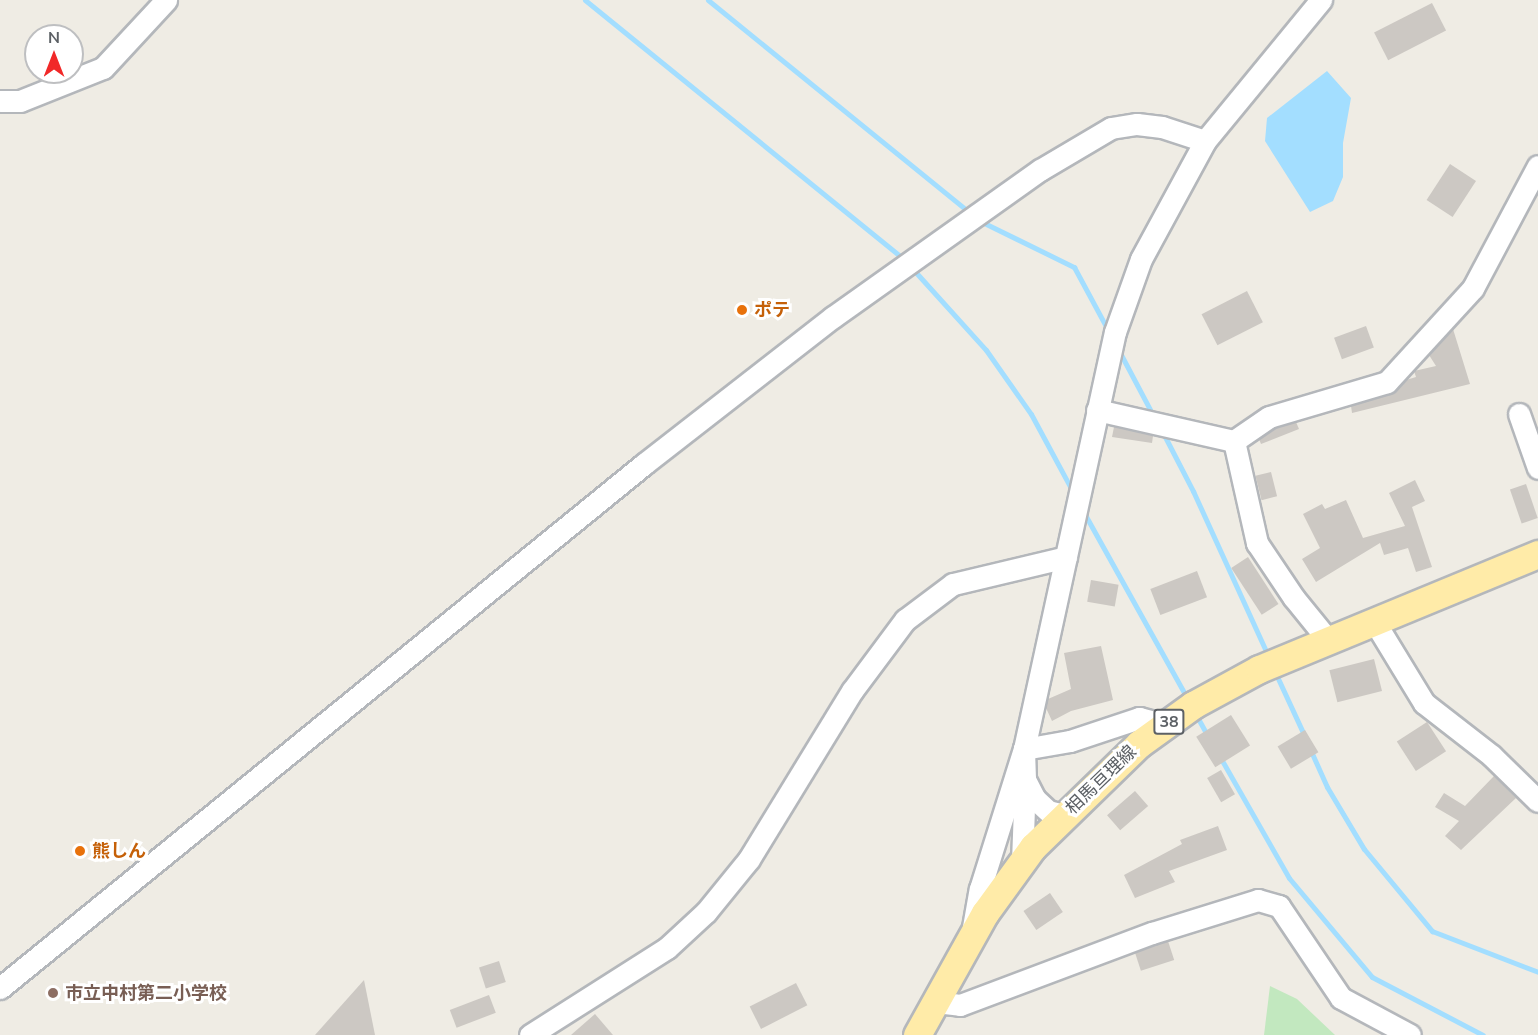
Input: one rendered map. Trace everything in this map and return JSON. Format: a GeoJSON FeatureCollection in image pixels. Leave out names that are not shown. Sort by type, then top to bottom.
{"type":"FeatureCollection","features":[{"type":"Feature","properties":{"kind":"main road","name":"相馬亘理線"},"geometry":{"type":"LineString","coordinates":[[917,1035],[971,937],[1022,862],[1064,815],[1139,744],[1166,725],[1259,669],[1538,554]]}},
{"type":"Feature","properties":{"kind":"street"},"geometry":{"type":"LineString","coordinates":[[0,101],[20,101],[103,68],[166,0]]}},
{"type":"Feature","properties":{"kind":"street"},"geometry":{"type":"LineString","coordinates":[[971,937],[980,890],[1024,749],[1115,332],[1141,260],[1205,141],[1321,0]]}},
{"type":"Feature","properties":{"kind":"street"},"geometry":{"type":"LineString","coordinates":[[0,988],[644,464],[887,279],[1040,170],[1111,128],[1137,124],[1162,127],[1205,141]]}},
{"type":"Feature","properties":{"kind":"street"},"geometry":{"type":"LineString","coordinates":[[1097,410],[1234,441],[1269,417],[1386,382],[1473,288],[1538,166]]}},
{"type":"Feature","properties":{"kind":"street"},"geometry":{"type":"LineString","coordinates":[[1519,414],[1538,468]]}},
{"type":"Feature","properties":{"kind":"street"},"geometry":{"type":"LineString","coordinates":[[1234,441],[1244,470],[1257,543],[1294,598],[1328,640]]}},
{"type":"Feature","properties":{"kind":"street"},"geometry":{"type":"LineString","coordinates":[[530,1035],[667,948],[706,912],[749,859],[852,691],[905,620],[953,584],[1066,557]]}},
{"type":"Feature","properties":{"kind":"street"},"geometry":{"type":"LineString","coordinates":[[1374,621],[1424,703],[1492,756],[1538,801]]}},
{"type":"Feature","properties":{"kind":"street"},"geometry":{"type":"LineString","coordinates":[[1024,749],[1070,741],[1139,718],[1166,725]]}},
{"type":"Feature","properties":{"kind":"street"},"geometry":{"type":"LineString","coordinates":[[1022,862],[1024,749]]}},
{"type":"Feature","properties":{"kind":"street"},"geometry":{"type":"LineString","coordinates":[[1025,779],[1048,811],[1064,815]]}},
{"type":"Feature","properties":{"kind":"street"},"geometry":{"type":"LineString","coordinates":[[936,1002],[960,1005],[1152,933],[1258,900],[1279,906],[1341,998],[1410,1035]]}},
{"type":"Feature","properties":{"kind":"green space"},"geometry":{"type":"Polygon","coordinates":[[[1270,986],[1297,999],[1335,1035],[1264,1035],[1270,986]]]}},
{"type":"Feature","properties":{"kind":"water"},"geometry":{"type":"Polygon","coordinates":[[[1327,71],[1351,98],[1343,143],[1343,177],[1333,201],[1310,212],[1265,141],[1267,118],[1327,71]]]}},
{"type":"Feature","properties":{"kind":"building"},"geometry":{"type":"Polygon","coordinates":[[[1432,3],[1446,31],[1388,60],[1374,33],[1432,3]]]}},
{"type":"Feature","properties":{"kind":"building"},"geometry":{"type":"Polygon","coordinates":[[[1450,164],[1476,181],[1453,217],[1427,200],[1450,164]]]}},
{"type":"Feature","properties":{"kind":"building"},"geometry":{"type":"Polygon","coordinates":[[[1247,291],[1263,322],[1217,345],[1202,314],[1247,291]]]}},
{"type":"Feature","properties":{"kind":"building"},"geometry":{"type":"Polygon","coordinates":[[[1366,326],[1374,348],[1342,359],[1334,338],[1366,326]]]}},
{"type":"Feature","properties":{"kind":"building"},"geometry":{"type":"Polygon","coordinates":[[[1453,329],[1470,384],[1352,413],[1351,406],[1391,394],[1406,380],[1416,377],[1414,371],[1436,366],[1429,355],[1453,329]]]}},
{"type":"Feature","properties":{"kind":"building"},"geometry":{"type":"Polygon","coordinates":[[[1296,422],[1299,429],[1261,444],[1259,439],[1275,429],[1296,422]]]}},
{"type":"Feature","properties":{"kind":"building"},"geometry":{"type":"Polygon","coordinates":[[[1114,427],[1153,436],[1152,443],[1112,437],[1114,427]]]}},
{"type":"Feature","properties":{"kind":"building"},"geometry":{"type":"Polygon","coordinates":[[[1271,472],[1277,496],[1262,500],[1255,476],[1271,472]]]}},
{"type":"Feature","properties":{"kind":"building"},"geometry":{"type":"Polygon","coordinates":[[[1415,480],[1425,501],[1412,507],[1432,567],[1416,572],[1408,548],[1384,555],[1380,543],[1316,582],[1302,559],[1320,548],[1303,514],[1322,504],[1325,509],[1346,500],[1363,538],[1405,526],[1389,493],[1415,480]]]}},
{"type":"Feature","properties":{"kind":"building"},"geometry":{"type":"Polygon","coordinates":[[[1526,484],[1538,518],[1522,524],[1510,490],[1526,484]]]}},
{"type":"Feature","properties":{"kind":"building"},"geometry":{"type":"Polygon","coordinates":[[[1248,557],[1278,604],[1262,615],[1231,568],[1248,557]]]}},
{"type":"Feature","properties":{"kind":"building"},"geometry":{"type":"Polygon","coordinates":[[[1197,571],[1207,597],[1160,615],[1150,589],[1197,571]]]}},
{"type":"Feature","properties":{"kind":"building"},"geometry":{"type":"Polygon","coordinates":[[[1091,580],[1119,585],[1115,607],[1087,602],[1091,580]]]}},
{"type":"Feature","properties":{"kind":"building"},"geometry":{"type":"Polygon","coordinates":[[[1101,646],[1113,700],[1071,711],[1052,721],[1046,708],[1048,699],[1071,689],[1064,653],[1101,646]]]}},
{"type":"Feature","properties":{"kind":"building"},"geometry":{"type":"Polygon","coordinates":[[[1374,659],[1382,691],[1337,702],[1329,670],[1374,659]]]}},
{"type":"Feature","properties":{"kind":"building"},"geometry":{"type":"Polygon","coordinates":[[[1231,715],[1250,746],[1215,767],[1196,737],[1231,715]]]}},
{"type":"Feature","properties":{"kind":"building"},"geometry":{"type":"Polygon","coordinates":[[[1427,722],[1446,751],[1416,771],[1397,742],[1427,722]]]}},
{"type":"Feature","properties":{"kind":"building"},"geometry":{"type":"Polygon","coordinates":[[[1305,730],[1318,752],[1291,769],[1278,746],[1305,730]]]}},
{"type":"Feature","properties":{"kind":"building"},"geometry":{"type":"Polygon","coordinates":[[[1221,770],[1235,794],[1221,802],[1207,778],[1221,770]]]}},
{"type":"Feature","properties":{"kind":"building"},"geometry":{"type":"Polygon","coordinates":[[[1494,776],[1516,798],[1461,850],[1445,836],[1459,821],[1435,807],[1444,793],[1465,806],[1494,776]]]}},
{"type":"Feature","properties":{"kind":"building"},"geometry":{"type":"Polygon","coordinates":[[[1135,791],[1148,806],[1120,830],[1107,815],[1135,791]]]}},
{"type":"Feature","properties":{"kind":"building"},"geometry":{"type":"Polygon","coordinates":[[[1218,826],[1227,850],[1169,871],[1175,882],[1135,898],[1124,875],[1182,844],[1180,840],[1218,826]]]}},
{"type":"Feature","properties":{"kind":"building"},"geometry":{"type":"Polygon","coordinates":[[[1050,893],[1063,912],[1036,930],[1023,911],[1050,893]]]}},
{"type":"Feature","properties":{"kind":"building"},"geometry":{"type":"Polygon","coordinates":[[[1168,941],[1174,960],[1141,971],[1135,952],[1168,941]]]}},
{"type":"Feature","properties":{"kind":"building"},"geometry":{"type":"Polygon","coordinates":[[[499,961],[506,982],[486,988],[479,967],[499,961]]]}},
{"type":"Feature","properties":{"kind":"building"},"geometry":{"type":"Polygon","coordinates":[[[364,980],[375,1035],[315,1035],[364,980]]]}},
{"type":"Feature","properties":{"kind":"building"},"geometry":{"type":"Polygon","coordinates":[[[796,983],[807,1005],[761,1029],[750,1007],[796,983]]]}},
{"type":"Feature","properties":{"kind":"building"},"geometry":{"type":"Polygon","coordinates":[[[489,995],[496,1013],[457,1028],[450,1010],[489,995]]]}},
{"type":"Feature","properties":{"kind":"building"},"geometry":{"type":"Polygon","coordinates":[[[595,1014],[613,1035],[571,1035],[595,1014]]]}},
{"type":"Feature","properties":{"kind":"waterway"},"geometry":{"type":"LineString","coordinates":[[585,0],[905,260]]}},
{"type":"Feature","properties":{"kind":"waterway"},"geometry":{"type":"LineString","coordinates":[[708,0],[970,213]]}},
{"type":"Feature","properties":{"kind":"waterway"},"geometry":{"type":"LineString","coordinates":[[980,221],[1074,267],[1109,332]]}},
{"type":"Feature","properties":{"kind":"waterway"},"geometry":{"type":"LineString","coordinates":[[911,267],[986,350],[1031,414],[1073,492]]}},
{"type":"Feature","properties":{"kind":"waterway"},"geometry":{"type":"LineString","coordinates":[[1118,349],[1154,417]]}},
{"type":"Feature","properties":{"kind":"waterway"},"geometry":{"type":"LineString","coordinates":[[1162,431],[1193,491],[1269,658]]}},
{"type":"Feature","properties":{"kind":"waterway"},"geometry":{"type":"LineString","coordinates":[[1083,511],[1188,700]]}},
{"type":"Feature","properties":{"kind":"waterway"},"geometry":{"type":"LineString","coordinates":[[1275,672],[1305,737]]}},
{"type":"Feature","properties":{"kind":"waterway"},"geometry":{"type":"LineString","coordinates":[[1195,713],[1208,736]]}},
{"type":"Feature","properties":{"kind":"waterway"},"geometry":{"type":"LineString","coordinates":[[1310,749],[1327,787],[1364,849],[1432,931],[1538,972]]}},
{"type":"Feature","properties":{"kind":"waterway"},"geometry":{"type":"LineString","coordinates":[[1220,757],[1289,878],[1372,977],[1483,1035]]}},
{"type":"Feature","properties":{"kind":"place","name":"ポテ"},"geometry":{"type":"Point","coordinates":[742,310]}},
{"type":"Feature","properties":{"kind":"place","name":"熊しん"},"geometry":{"type":"Point","coordinates":[80,851]}},
{"type":"Feature","properties":{"kind":"place","name":"市立中村第二小学校"},"geometry":{"type":"Point","coordinates":[53,993]}}]}
